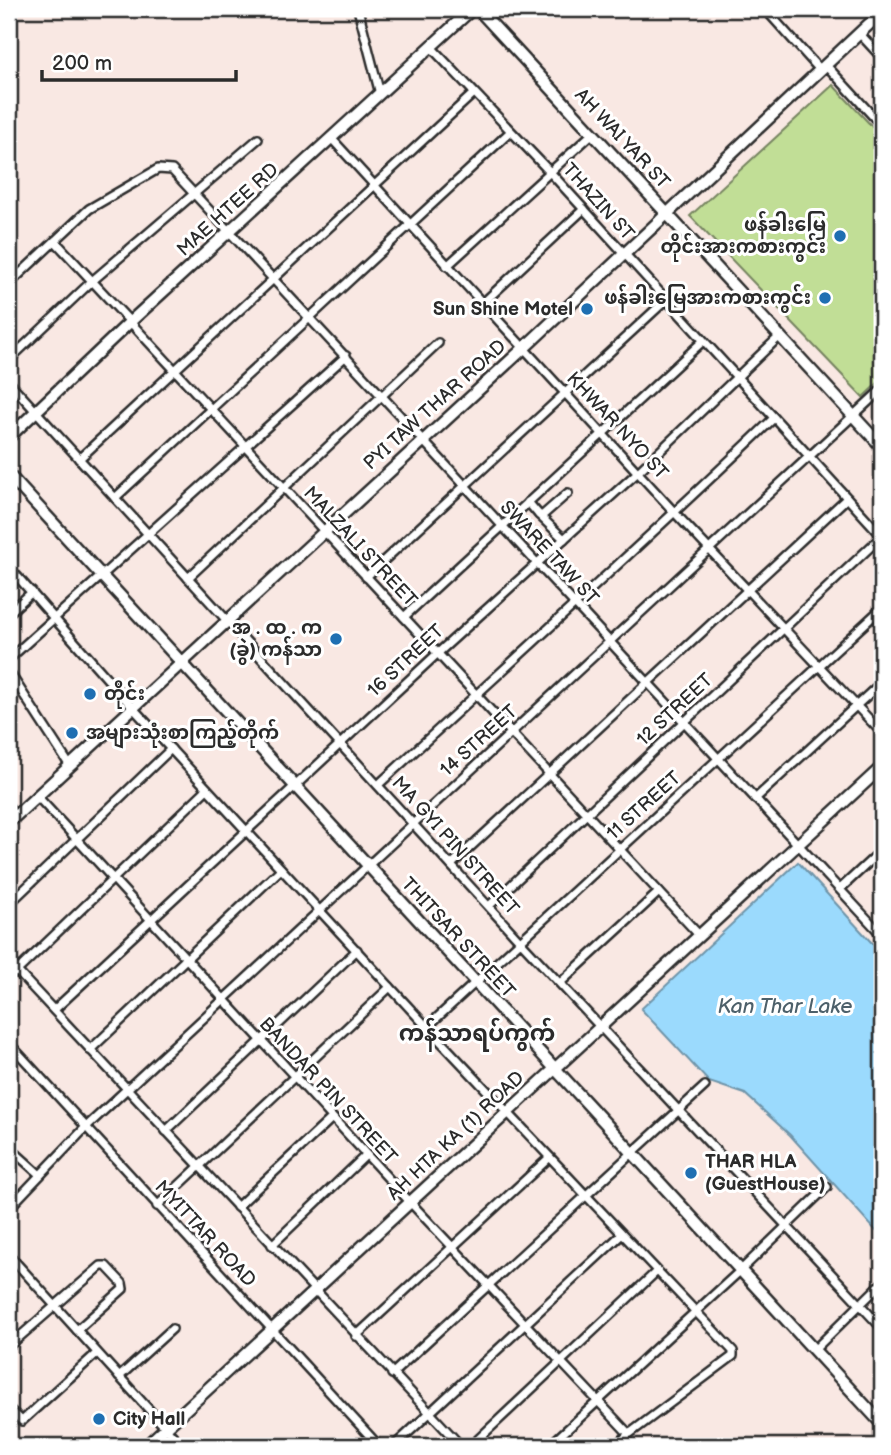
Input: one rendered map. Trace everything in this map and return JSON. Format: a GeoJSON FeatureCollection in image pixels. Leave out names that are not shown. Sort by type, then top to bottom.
{"type":"FeatureCollection","features":[{"type":"Feature","properties":{"kind":"street"},"geometry":{"type":"LineString","coordinates":[[358,9],[380,94]]}},
{"type":"Feature","properties":{"kind":"street","name":"MAE HTEE RD"},"geometry":{"type":"LineString","coordinates":[[9,437],[130,322],[232,232],[472,9]]}},
{"type":"Feature","properties":{"kind":"street","name":"AH WAI YAR ST"},"geometry":{"type":"LineString","coordinates":[[478,9],[882,447]]}},
{"type":"Feature","properties":{"kind":"street"},"geometry":{"type":"LineString","coordinates":[[765,9],[882,126]]}},
{"type":"Feature","properties":{"kind":"street","name":"PYI TAW THAR ROAD"},"geometry":{"type":"LineString","coordinates":[[11,820],[524,348],[882,12]]}},
{"type":"Feature","properties":{"kind":"street"},"geometry":{"type":"LineString","coordinates":[[859,33],[882,58]]}},
{"type":"Feature","properties":{"kind":"street","name":"THAZIN ST"},"geometry":{"type":"LineString","coordinates":[[431,47],[550,172],[882,536]]}},
{"type":"Feature","properties":{"kind":"street"},"geometry":{"type":"LineString","coordinates":[[79,459],[473,93]]}},
{"type":"Feature","properties":{"kind":"street"},"geometry":{"type":"LineString","coordinates":[[115,498],[510,132]]}},
{"type":"Feature","properties":{"kind":"street"},"geometry":{"type":"LineString","coordinates":[[447,266],[593,133]]}},
{"type":"Feature","properties":{"kind":"street"},"geometry":{"type":"LineString","coordinates":[[9,360],[90,282],[258,139]]}},
{"type":"Feature","properties":{"kind":"street","name":"KHWAR NYO ST"},"geometry":{"type":"LineString","coordinates":[[332,139],[710,551],[882,733]]}},
{"type":"Feature","properties":{"kind":"street","name":"SWARE TAW ST"},"geometry":{"type":"LineString","coordinates":[[9,284],[89,209],[158,169],[172,170],[311,317],[798,846],[880,930]]}},
{"type":"Feature","properties":{"kind":"street"},"geometry":{"type":"LineString","coordinates":[[482,304],[584,209]]}},
{"type":"Feature","properties":{"kind":"street","name":"MALZALI STREET"},"geometry":{"type":"LineString","coordinates":[[55,241],[90,282],[175,370],[700,936]]}},
{"type":"Feature","properties":{"kind":"street"},"geometry":{"type":"LineString","coordinates":[[366,577],[666,301]]}},
{"type":"Feature","properties":{"kind":"street","name":"16 STREET"},"geometry":{"type":"LineString","coordinates":[[54,1010],[438,653],[638,472],[780,336]]}},
{"type":"Feature","properties":{"kind":"street"},"geometry":{"type":"LineString","coordinates":[[404,617],[703,341]]}},
{"type":"Feature","properties":{"kind":"street"},"geometry":{"type":"LineString","coordinates":[[188,578],[438,343]]}},
{"type":"Feature","properties":{"kind":"street"},"geometry":{"type":"LineString","coordinates":[[9,659],[346,356]]}},
{"type":"Feature","properties":{"kind":"street","name":"MA GYI PIN STREET"},"geometry":{"type":"LineString","coordinates":[[9,382],[520,941],[882,1328]]}},
{"type":"Feature","properties":{"kind":"street","name":"14 STREET"},"geometry":{"type":"LineString","coordinates":[[9,1208],[127,1089],[882,389]]}},
{"type":"Feature","properties":{"kind":"street"},"geometry":{"type":"LineString","coordinates":[[378,785],[675,513],[774,418]]}},
{"type":"Feature","properties":{"kind":"street","name":"THITSAR STREET"},"geometry":{"type":"LineString","coordinates":[[9,475],[882,1424]]}},
{"type":"Feature","properties":{"kind":"street"},"geometry":{"type":"LineString","coordinates":[[539,514],[546,513],[568,493]]}},
{"type":"Feature","properties":{"kind":"street"},"geometry":{"type":"LineString","coordinates":[[451,865],[847,498]]}},
{"type":"Feature","properties":{"kind":"street"},"geometry":{"type":"LineString","coordinates":[[528,502],[564,539]]}},
{"type":"Feature","properties":{"kind":"street","name":"12 STREET"},"geometry":{"type":"LineString","coordinates":[[489,906],[882,536]]}},
{"type":"Feature","properties":{"kind":"street"},"geometry":{"type":"LineString","coordinates":[[9,567],[207,789],[621,1235],[733,1351],[733,1356],[616,1446]]}},
{"type":"Feature","properties":{"kind":"street"},"geometry":{"type":"LineString","coordinates":[[9,613],[32,592]]}},
{"type":"Feature","properties":{"kind":"street","name":"11 STREET"},"geometry":{"type":"LineString","coordinates":[[427,1027],[882,608]]}},
{"type":"Feature","properties":{"kind":"street"},"geometry":{"type":"LineString","coordinates":[[9,671],[70,766]]}},
{"type":"Feature","properties":{"kind":"street"},"geometry":{"type":"LineString","coordinates":[[755,799],[882,682]]}},
{"type":"Feature","properties":{"kind":"street"},"geometry":{"type":"LineString","coordinates":[[9,904],[171,749]]}},
{"type":"Feature","properties":{"kind":"street","name":"AH HTA KA (1) ROAD"},"geometry":{"type":"LineString","coordinates":[[146,1446],[882,767]]}},
{"type":"Feature","properties":{"kind":"street"},"geometry":{"type":"LineString","coordinates":[[9,975],[17,971],[207,789]]}},
{"type":"Feature","properties":{"kind":"street","name":"BANDAR PIN STREET"},"geometry":{"type":"LineString","coordinates":[[37,796],[596,1403],[629,1434]]}},
{"type":"Feature","properties":{"kind":"street"},"geometry":{"type":"LineString","coordinates":[[9,807],[11,820]]}},
{"type":"Feature","properties":{"kind":"street"},"geometry":{"type":"LineString","coordinates":[[840,888],[882,850]]}},
{"type":"Feature","properties":{"kind":"street"},"geometry":{"type":"LineString","coordinates":[[90,1049],[281,869]]}},
{"type":"Feature","properties":{"kind":"street"},"geometry":{"type":"LineString","coordinates":[[560,983],[659,892]]}},
{"type":"Feature","properties":{"kind":"street"},"geometry":{"type":"LineString","coordinates":[[166,1131],[357,950]]}},
{"type":"Feature","properties":{"kind":"street"},"geometry":{"type":"LineString","coordinates":[[9,955],[17,971],[461,1446]]}},
{"type":"Feature","properties":{"kind":"street"},"geometry":{"type":"LineString","coordinates":[[157,1206],[390,987]]}},
{"type":"Feature","properties":{"kind":"street","name":"MYITTAR ROAD"},"geometry":{"type":"LineString","coordinates":[[9,1042],[379,1446]]}},
{"type":"Feature","properties":{"kind":"street"},"geometry":{"type":"LineString","coordinates":[[392,1374],[705,1086]]}},
{"type":"Feature","properties":{"kind":"street"},"geometry":{"type":"LineString","coordinates":[[237,1207],[332,1118]]}},
{"type":"Feature","properties":{"kind":"street"},"geometry":{"type":"LineString","coordinates":[[9,1147],[40,1175]]}},
{"type":"Feature","properties":{"kind":"street"},"geometry":{"type":"LineString","coordinates":[[272,1245],[366,1155]]}},
{"type":"Feature","properties":{"kind":"street"},"geometry":{"type":"LineString","coordinates":[[356,1336],[549,1158]]}},
{"type":"Feature","properties":{"kind":"street"},"geometry":{"type":"LineString","coordinates":[[549,1446],[741,1270],[827,1186]]}},
{"type":"Feature","properties":{"kind":"street"},"geometry":{"type":"LineString","coordinates":[[394,1446],[621,1235]]}},
{"type":"Feature","properties":{"kind":"street"},"geometry":{"type":"LineString","coordinates":[[9,1255],[182,1446]]}},
{"type":"Feature","properties":{"kind":"street"},"geometry":{"type":"LineString","coordinates":[[9,1346],[101,1266],[106,1266],[123,1289],[77,1330]]}},
{"type":"Feature","properties":{"kind":"street"},"geometry":{"type":"LineString","coordinates":[[471,1446],[656,1272]]}},
{"type":"Feature","properties":{"kind":"street"},"geometry":{"type":"LineString","coordinates":[[814,1350],[882,1283]]}},
{"type":"Feature","properties":{"kind":"street"},"geometry":{"type":"LineString","coordinates":[[119,1377],[172,1329]]}},
{"type":"Feature","properties":{"kind":"street"},"geometry":{"type":"LineString","coordinates":[[9,1409],[22,1421],[97,1353]]}},
{"type":"Feature","properties":{"kind":"green space","name":"ဖန်ခါးမြေအားကစားကွင်း"},"geometry":{"type":"Polygon","coordinates":[[[833,85],[882,137],[882,379],[863,397],[690,216],[833,85]]]}},
{"type":"Feature","properties":{"kind":"water","name":"Kan Thar Lake"},"geometry":{"type":"Polygon","coordinates":[[[798,862],[882,954],[882,1233],[876,1231],[790,1135],[745,1094],[709,1082],[641,1009],[798,862]]]}},
{"type":"Feature","properties":{"kind":"place","name":"ဖန်ခါးမြေ တိုင်းအားကစားကွင်း"},"geometry":{"type":"Point","coordinates":[840,236]}},
{"type":"Feature","properties":{"kind":"place","name":"ဖန်ခါးမြေအားကစားကွင်း"},"geometry":{"type":"Point","coordinates":[825,298]}},
{"type":"Feature","properties":{"kind":"place","name":"Sun Shine Motel"},"geometry":{"type":"Point","coordinates":[587,309]}},
{"type":"Feature","properties":{"kind":"place","name":"အ . ထ . က (ခွဲ) ကန်သာ"},"geometry":{"type":"Point","coordinates":[336,639]}},
{"type":"Feature","properties":{"kind":"place","name":"တိုင်း"},"geometry":{"type":"Point","coordinates":[90,694]}},
{"type":"Feature","properties":{"kind":"place","name":"အများသုံးစာကြည့်တိုက်"},"geometry":{"type":"Point","coordinates":[72,733]}},
{"type":"Feature","properties":{"kind":"place","name":"THAR HLA (GuestHouse)"},"geometry":{"type":"Point","coordinates":[691,1173]}},
{"type":"Feature","properties":{"kind":"place","name":"City Hall"},"geometry":{"type":"Point","coordinates":[99,1419]}},
{"type":"Feature","properties":{"kind":"district","name":"ကန်သာရပ်ကွက်"},"geometry":{"type":"Point","coordinates":[477,1034]}}]}
